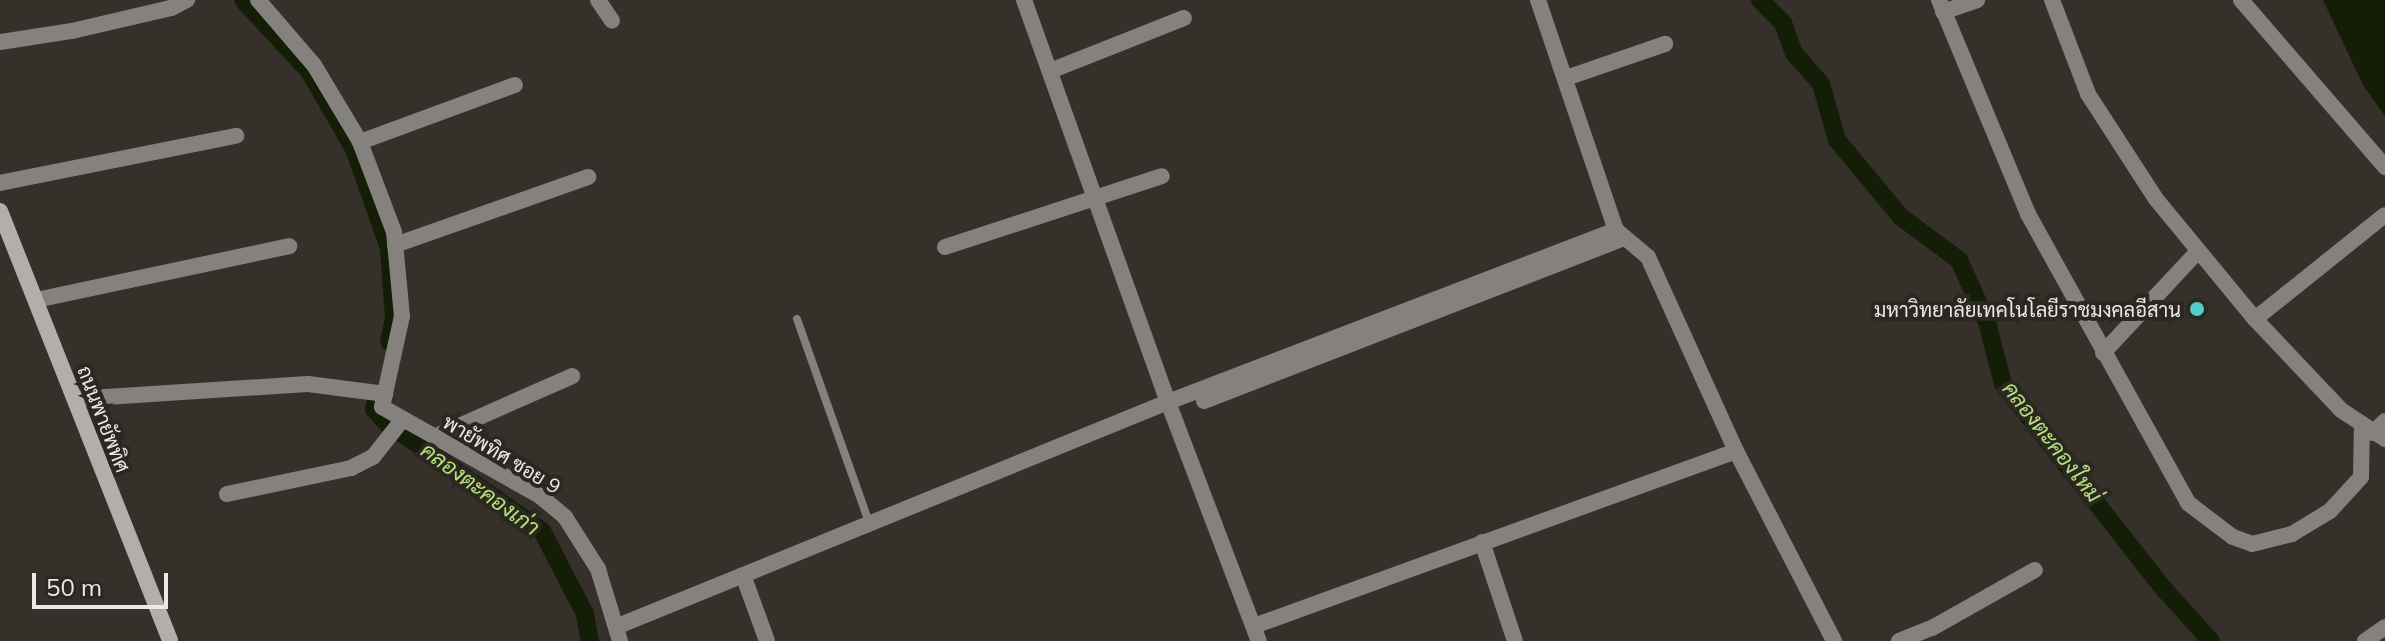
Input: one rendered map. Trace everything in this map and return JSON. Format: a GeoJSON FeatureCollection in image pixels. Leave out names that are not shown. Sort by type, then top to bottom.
{"type":"FeatureCollection","features":[{"type":"Feature","properties":{"kind":"street"},"geometry":{"type":"LineString","coordinates":[[0,42],[72,31],[171,8],[187,0]]}},
{"type":"Feature","properties":{"kind":"street"},"geometry":{"type":"LineString","coordinates":[[258,0],[314,65],[360,142],[395,245],[402,316],[383,401]]}},
{"type":"Feature","properties":{"kind":"street"},"geometry":{"type":"LineString","coordinates":[[598,0],[612,21]]}},
{"type":"Feature","properties":{"kind":"street"},"geometry":{"type":"LineString","coordinates":[[1024,0],[1170,408],[1257,634],[1482,542],[1736,451]]}},
{"type":"Feature","properties":{"kind":"street"},"geometry":{"type":"LineString","coordinates":[[1538,0],[1621,234],[1648,257],[1736,451],[1834,641]]}},
{"type":"Feature","properties":{"kind":"street"},"geometry":{"type":"LineString","coordinates":[[1977,0],[1941,6],[2028,214],[2188,503],[2233,537],[2252,544],[2292,534],[2330,511],[2349,492],[2361,477],[2373,433],[2385,421]]}},
{"type":"Feature","properties":{"kind":"street"},"geometry":{"type":"LineString","coordinates":[[2052,0],[2088,94],[2156,199],[2255,319],[2310,379],[2373,433]]}},
{"type":"Feature","properties":{"kind":"street"},"geometry":{"type":"LineString","coordinates":[[2241,0],[2385,167]]}},
{"type":"Feature","properties":{"kind":"street"},"geometry":{"type":"LineString","coordinates":[[1050,71],[1184,18]]}},
{"type":"Feature","properties":{"kind":"street"},"geometry":{"type":"LineString","coordinates":[[1566,78],[1665,44]]}},
{"type":"Feature","properties":{"kind":"street"},"geometry":{"type":"LineString","coordinates":[[360,142],[515,85]]}},
{"type":"Feature","properties":{"kind":"street"},"geometry":{"type":"LineString","coordinates":[[0,183],[236,136]]}},
{"type":"Feature","properties":{"kind":"street"},"geometry":{"type":"LineString","coordinates":[[945,247],[1162,176]]}},
{"type":"Feature","properties":{"kind":"street"},"geometry":{"type":"LineString","coordinates":[[395,245],[588,177]]}},
{"type":"Feature","properties":{"kind":"street","name":"ถนนพายัพทิศ"},"geometry":{"type":"LineString","coordinates":[[0,211],[170,641]]}},
{"type":"Feature","properties":{"kind":"street"},"geometry":{"type":"LineString","coordinates":[[2255,319],[2385,215]]}},
{"type":"Feature","properties":{"kind":"street"},"geometry":{"type":"LineString","coordinates":[[619,633],[743,575],[869,522],[1621,234]]}},
{"type":"Feature","properties":{"kind":"street"},"geometry":{"type":"LineString","coordinates":[[36,300],[289,246]]}},
{"type":"Feature","properties":{"kind":"street"},"geometry":{"type":"LineString","coordinates":[[2103,353],[2198,251]]}},
{"type":"Feature","properties":{"kind":"street"},"geometry":{"type":"LineString","coordinates":[[434,437],[572,376]]}},
{"type":"Feature","properties":{"kind":"street","name":"พายัพทิศ ซอย 9"},"geometry":{"type":"LineString","coordinates":[[75,399],[308,384],[383,401],[403,419],[540,496],[565,517],[598,569],[619,633]]}},
{"type":"Feature","properties":{"kind":"street"},"geometry":{"type":"LineString","coordinates":[[227,494],[351,468],[373,457],[403,419]]}},
{"type":"Feature","properties":{"kind":"street"},"geometry":{"type":"LineString","coordinates":[[1482,542],[1515,641]]}},
{"type":"Feature","properties":{"kind":"street"},"geometry":{"type":"LineString","coordinates":[[1899,641],[1932,628],[2035,570]]}},
{"type":"Feature","properties":{"kind":"street"},"geometry":{"type":"LineString","coordinates":[[743,575],[767,641]]}},
{"type":"Feature","properties":{"kind":"street"},"geometry":{"type":"LineString","coordinates":[[2365,641],[2385,627]]}},
{"type":"Feature","properties":{"kind":"lane"},"geometry":{"type":"LineString","coordinates":[[797,319],[869,522]]}},
{"type":"Feature","properties":{"kind":"shaded area"},"geometry":{"type":"Polygon","coordinates":[[[2323,0],[2385,0],[2385,116],[2363,85],[2323,0]]]}},
{"type":"Feature","properties":{"kind":"waterway","name":"คลองตะคองเก่า"},"geometry":{"type":"LineString","coordinates":[[243,0],[309,71],[354,149],[389,248],[394,318],[389,341]]}},
{"type":"Feature","properties":{"kind":"waterway","name":"คลองตะคองใหม่"},"geometry":{"type":"LineString","coordinates":[[1760,0],[1783,23],[1794,53],[1821,84],[1837,140],[1901,217],[1959,260],[1987,322],[2003,384],[2164,589],[2211,641]]}},
{"type":"Feature","properties":{"kind":"waterway","name":"คลองตะคองเก่า"},"geometry":{"type":"LineString","coordinates":[[376,401],[374,409],[387,424]]}},
{"type":"Feature","properties":{"kind":"waterway","name":"คลองตะคองเก่า"},"geometry":{"type":"LineString","coordinates":[[400,432],[542,531],[585,614],[590,641]]}},
{"type":"Feature","properties":{"kind":"place","name":"มหาวิทยาลัยเทคโนโลยีราชมงคลอีสาน"},"geometry":{"type":"Point","coordinates":[2197,309]}}]}
